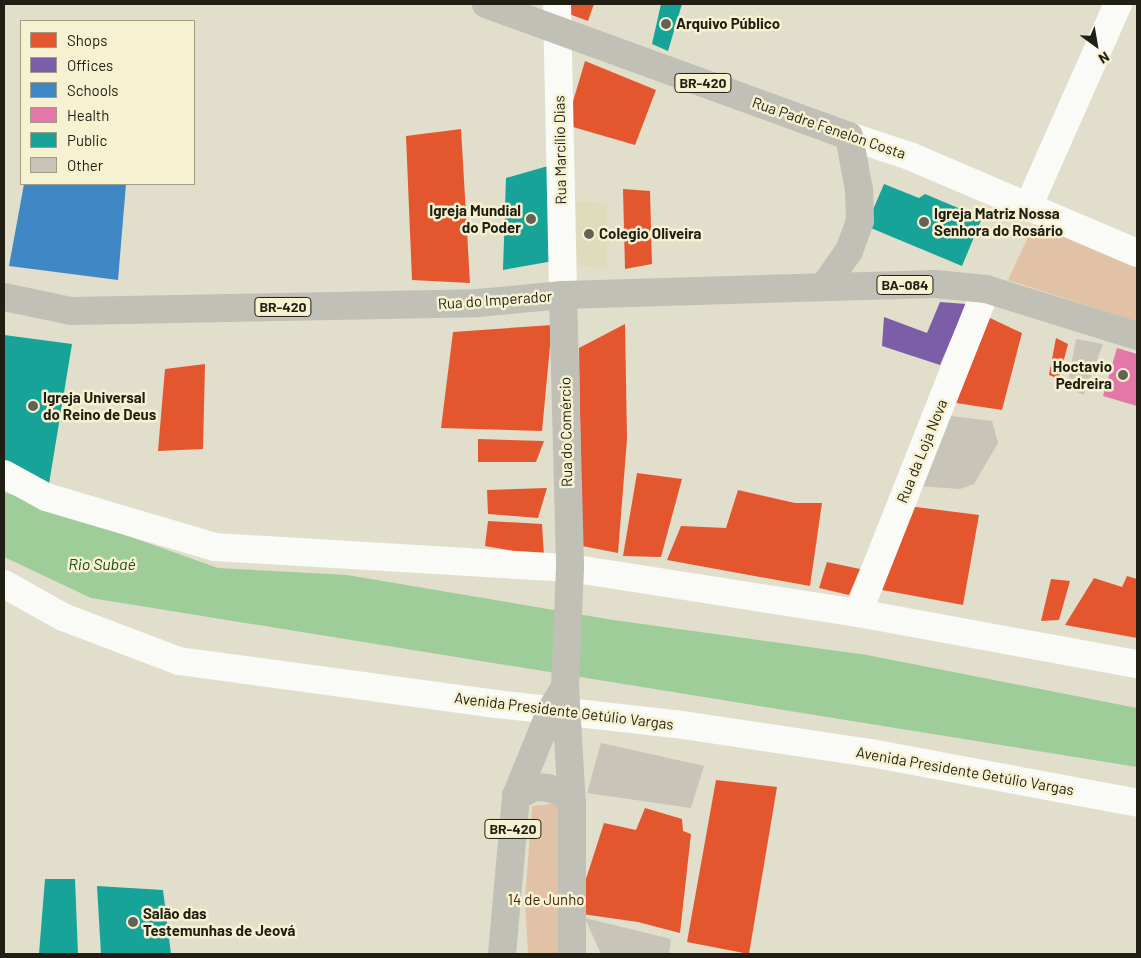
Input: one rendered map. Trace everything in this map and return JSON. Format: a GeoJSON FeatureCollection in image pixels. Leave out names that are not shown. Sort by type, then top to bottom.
{"type":"FeatureCollection","features":[{"type":"Feature","properties":{"kind":"main road","name":"Rua Padre Fenelon Costa"},"geometry":{"type":"LineString","coordinates":[[486,4],[558,17],[849,136]]}},
{"type":"Feature","properties":{"kind":"main road"},"geometry":{"type":"LineString","coordinates":[[824,286],[849,251],[860,221],[859,190],[849,136]]}},
{"type":"Feature","properties":{"kind":"main road","name":"Rua do Imperador"},"geometry":{"type":"LineString","coordinates":[[4,297],[71,311],[477,303],[563,296],[824,286],[935,284],[986,289]]}},
{"type":"Feature","properties":{"kind":"main road","name":"BA-084"},"geometry":{"type":"LineString","coordinates":[[986,289],[1137,336]]}},
{"type":"Feature","properties":{"kind":"main road","name":"Rua do Comércio"},"geometry":{"type":"LineString","coordinates":[[563,296],[570,568]]}},
{"type":"Feature","properties":{"kind":"main road","name":"BR-420"},"geometry":{"type":"LineString","coordinates":[[570,568],[570,607],[562,697],[572,804],[572,954]]}},
{"type":"Feature","properties":{"kind":"main road","name":"BR-420"},"geometry":{"type":"LineString","coordinates":[[502,954],[516,796],[562,697]]}},
{"type":"Feature","properties":{"kind":"main road"},"geometry":{"type":"LineString","coordinates":[[516,796],[535,787],[548,788],[563,793],[572,804]]}},
{"type":"Feature","properties":{"kind":"street"},"geometry":{"type":"LineString","coordinates":[[1028,207],[1118,4]]}},
{"type":"Feature","properties":{"kind":"street","name":"Rua Marcílio Dias"},"geometry":{"type":"LineString","coordinates":[[558,17],[563,296]]}},
{"type":"Feature","properties":{"kind":"street","name":"Rua Padre Fenelon Costa"},"geometry":{"type":"LineString","coordinates":[[849,136],[912,157],[1137,253]]}},
{"type":"Feature","properties":{"kind":"street","name":"Rua da Loja Nova"},"geometry":{"type":"LineString","coordinates":[[858,613],[986,289]]}},
{"type":"Feature","properties":{"kind":"street"},"geometry":{"type":"LineString","coordinates":[[4,474],[46,497],[214,547],[570,568],[858,613],[1137,664]]}},
{"type":"Feature","properties":{"kind":"street","name":"Avenida Presidente Getúlio Vargas"},"geometry":{"type":"LineString","coordinates":[[4,584],[63,617],[179,661],[562,697],[1137,803]]}},
{"type":"Feature","properties":{"kind":"shaded area","name":"Colegio Oliveira"},"geometry":{"type":"Polygon","coordinates":[[[572,201],[607,203],[607,269],[569,264],[572,201]]]}},
{"type":"Feature","properties":{"kind":"green space"},"geometry":{"type":"Polygon","coordinates":[[[1035,222],[1137,263],[1137,322],[1008,280],[1035,222]]]}},
{"type":"Feature","properties":{"kind":"green space","name":"14 de Junho"},"geometry":{"type":"Polygon","coordinates":[[[564,803],[567,954],[528,954],[525,900],[532,806],[564,803]]]}},
{"type":"Feature","properties":{"kind":"water","name":"Rio Subaé"},"geometry":{"type":"Polygon","coordinates":[[[4,492],[218,568],[347,575],[613,620],[867,655],[1137,708],[1137,767],[91,598],[4,557],[4,492]]]}},
{"type":"Feature","properties":{"kind":"building: Shops"},"geometry":{"type":"Polygon","coordinates":[[[571,4],[594,4],[588,21],[569,14],[571,4]]]}},
{"type":"Feature","properties":{"kind":"building: Shops"},"geometry":{"type":"Polygon","coordinates":[[[585,61],[656,90],[635,145],[566,125],[585,61]]]}},
{"type":"Feature","properties":{"kind":"building: Shops"},"geometry":{"type":"Polygon","coordinates":[[[461,129],[470,283],[412,280],[406,136],[461,129]]]}},
{"type":"Feature","properties":{"kind":"building: Shops"},"geometry":{"type":"Polygon","coordinates":[[[623,189],[650,191],[652,264],[625,269],[623,189]]]}},
{"type":"Feature","properties":{"kind":"building: Shops"},"geometry":{"type":"Polygon","coordinates":[[[990,318],[1022,333],[1002,410],[956,403],[990,318]]]}},
{"type":"Feature","properties":{"kind":"building: Shops"},"geometry":{"type":"Polygon","coordinates":[[[625,324],[627,439],[618,553],[582,546],[579,348],[625,324]]]}},
{"type":"Feature","properties":{"kind":"building: Shops"},"geometry":{"type":"Polygon","coordinates":[[[552,325],[542,431],[441,428],[453,332],[552,325]]]}},
{"type":"Feature","properties":{"kind":"building: Shops"},"geometry":{"type":"Polygon","coordinates":[[[1056,338],[1068,344],[1059,379],[1049,375],[1056,338]]]}},
{"type":"Feature","properties":{"kind":"building: Shops"},"geometry":{"type":"Polygon","coordinates":[[[205,364],[203,449],[158,451],[165,369],[205,364]]]}},
{"type":"Feature","properties":{"kind":"building: Shops"},"geometry":{"type":"Polygon","coordinates":[[[478,439],[544,441],[536,462],[478,462],[478,439]]]}},
{"type":"Feature","properties":{"kind":"building: Shops"},"geometry":{"type":"Polygon","coordinates":[[[637,473],[682,479],[661,557],[623,556],[637,473]]]}},
{"type":"Feature","properties":{"kind":"building: Shops"},"geometry":{"type":"Polygon","coordinates":[[[547,488],[538,518],[488,514],[487,490],[547,488]]]}},
{"type":"Feature","properties":{"kind":"building: Shops"},"geometry":{"type":"Polygon","coordinates":[[[738,490],[795,503],[822,503],[810,586],[667,560],[681,526],[726,528],[738,490]]]}},
{"type":"Feature","properties":{"kind":"building: Shops"},"geometry":{"type":"Polygon","coordinates":[[[908,506],[979,515],[963,605],[877,589],[908,506]]]}},
{"type":"Feature","properties":{"kind":"building: Shops"},"geometry":{"type":"Polygon","coordinates":[[[488,521],[542,524],[544,556],[485,546],[488,521]]]}},
{"type":"Feature","properties":{"kind":"building: Shops"},"geometry":{"type":"Polygon","coordinates":[[[827,562],[860,569],[849,595],[819,588],[827,562]]]}},
{"type":"Feature","properties":{"kind":"building: Shops"},"geometry":{"type":"Polygon","coordinates":[[[1127,576],[1137,579],[1137,638],[1065,625],[1094,578],[1122,587],[1127,576]]]}},
{"type":"Feature","properties":{"kind":"building: Shops"},"geometry":{"type":"Polygon","coordinates":[[[1051,579],[1070,581],[1059,620],[1041,621],[1051,579]]]}},
{"type":"Feature","properties":{"kind":"building: Shops"},"geometry":{"type":"Polygon","coordinates":[[[716,780],[777,787],[749,954],[687,942],[716,780]]]}},
{"type":"Feature","properties":{"kind":"building: Shops"},"geometry":{"type":"Polygon","coordinates":[[[645,808],[682,819],[683,831],[691,834],[680,933],[638,922],[575,913],[604,823],[636,830],[645,808]]]}},
{"type":"Feature","properties":{"kind":"building: Offices"},"geometry":{"type":"Polygon","coordinates":[[[940,302],[966,304],[940,365],[882,346],[884,317],[927,333],[940,302]]]}},
{"type":"Feature","properties":{"kind":"building: Schools"},"geometry":{"type":"Polygon","coordinates":[[[24,185],[126,185],[118,280],[9,266],[24,185]]]}},
{"type":"Feature","properties":{"kind":"building: Health","name":"Hoctavio Pedreira"},"geometry":{"type":"Polygon","coordinates":[[[1117,348],[1137,354],[1137,406],[1103,396],[1117,348]]]}},
{"type":"Feature","properties":{"kind":"building: Public","name":"Arquivo Público"},"geometry":{"type":"Polygon","coordinates":[[[661,4],[682,4],[668,51],[652,44],[661,4]]]}},
{"type":"Feature","properties":{"kind":"building: Public","name":"Igreja Mundial do Poder"},"geometry":{"type":"Polygon","coordinates":[[[555,164],[559,260],[503,270],[506,178],[555,164]]]}},
{"type":"Feature","properties":{"kind":"building: Public","name":"Igreja Matriz Nossa Senhora do Rosário"},"geometry":{"type":"Polygon","coordinates":[[[884,184],[919,198],[925,194],[982,218],[962,266],[866,226],[884,184]]]}},
{"type":"Feature","properties":{"kind":"building: Public","name":"Igreja Universal do Reino de Deus"},"geometry":{"type":"Polygon","coordinates":[[[4,335],[72,344],[48,490],[4,467],[4,335]]]}},
{"type":"Feature","properties":{"kind":"building: Public"},"geometry":{"type":"Polygon","coordinates":[[[45,879],[75,879],[78,954],[39,954],[45,879]]]}},
{"type":"Feature","properties":{"kind":"building: Public","name":"Salão das Testemunhas de Jeová"},"geometry":{"type":"Polygon","coordinates":[[[97,886],[163,890],[171,954],[101,954],[97,886]]]}},
{"type":"Feature","properties":{"kind":"building: Other"},"geometry":{"type":"Polygon","coordinates":[[[1076,339],[1103,344],[1084,395],[1067,388],[1076,339]]]}},
{"type":"Feature","properties":{"kind":"building: Other"},"geometry":{"type":"Polygon","coordinates":[[[951,416],[992,421],[998,443],[974,484],[960,489],[918,486],[951,416]]]}},
{"type":"Feature","properties":{"kind":"building: Other"},"geometry":{"type":"Polygon","coordinates":[[[601,743],[704,766],[691,808],[587,793],[601,743]]]}},
{"type":"Feature","properties":{"kind":"building: Other"},"geometry":{"type":"Polygon","coordinates":[[[585,918],[671,939],[669,954],[601,954],[585,918]]]}},
{"type":"Feature","properties":{"kind":"place","name":"Arquivo Público"},"geometry":{"type":"Point","coordinates":[666,24]}},
{"type":"Feature","properties":{"kind":"place","name":"Igreja Mundial do Poder"},"geometry":{"type":"Point","coordinates":[531,219]}},
{"type":"Feature","properties":{"kind":"place","name":"Igreja Matriz Nossa Senhora do Rosário"},"geometry":{"type":"Point","coordinates":[924,222]}},
{"type":"Feature","properties":{"kind":"place","name":"Colegio Oliveira"},"geometry":{"type":"Point","coordinates":[589,234]}},
{"type":"Feature","properties":{"kind":"place","name":"Hoctavio Pedreira"},"geometry":{"type":"Point","coordinates":[1123,375]}},
{"type":"Feature","properties":{"kind":"place","name":"Igreja Universal do Reino de Deus"},"geometry":{"type":"Point","coordinates":[33,406]}},
{"type":"Feature","properties":{"kind":"place","name":"Salão das Testemunhas de Jeová"},"geometry":{"type":"Point","coordinates":[133,922]}}]}
